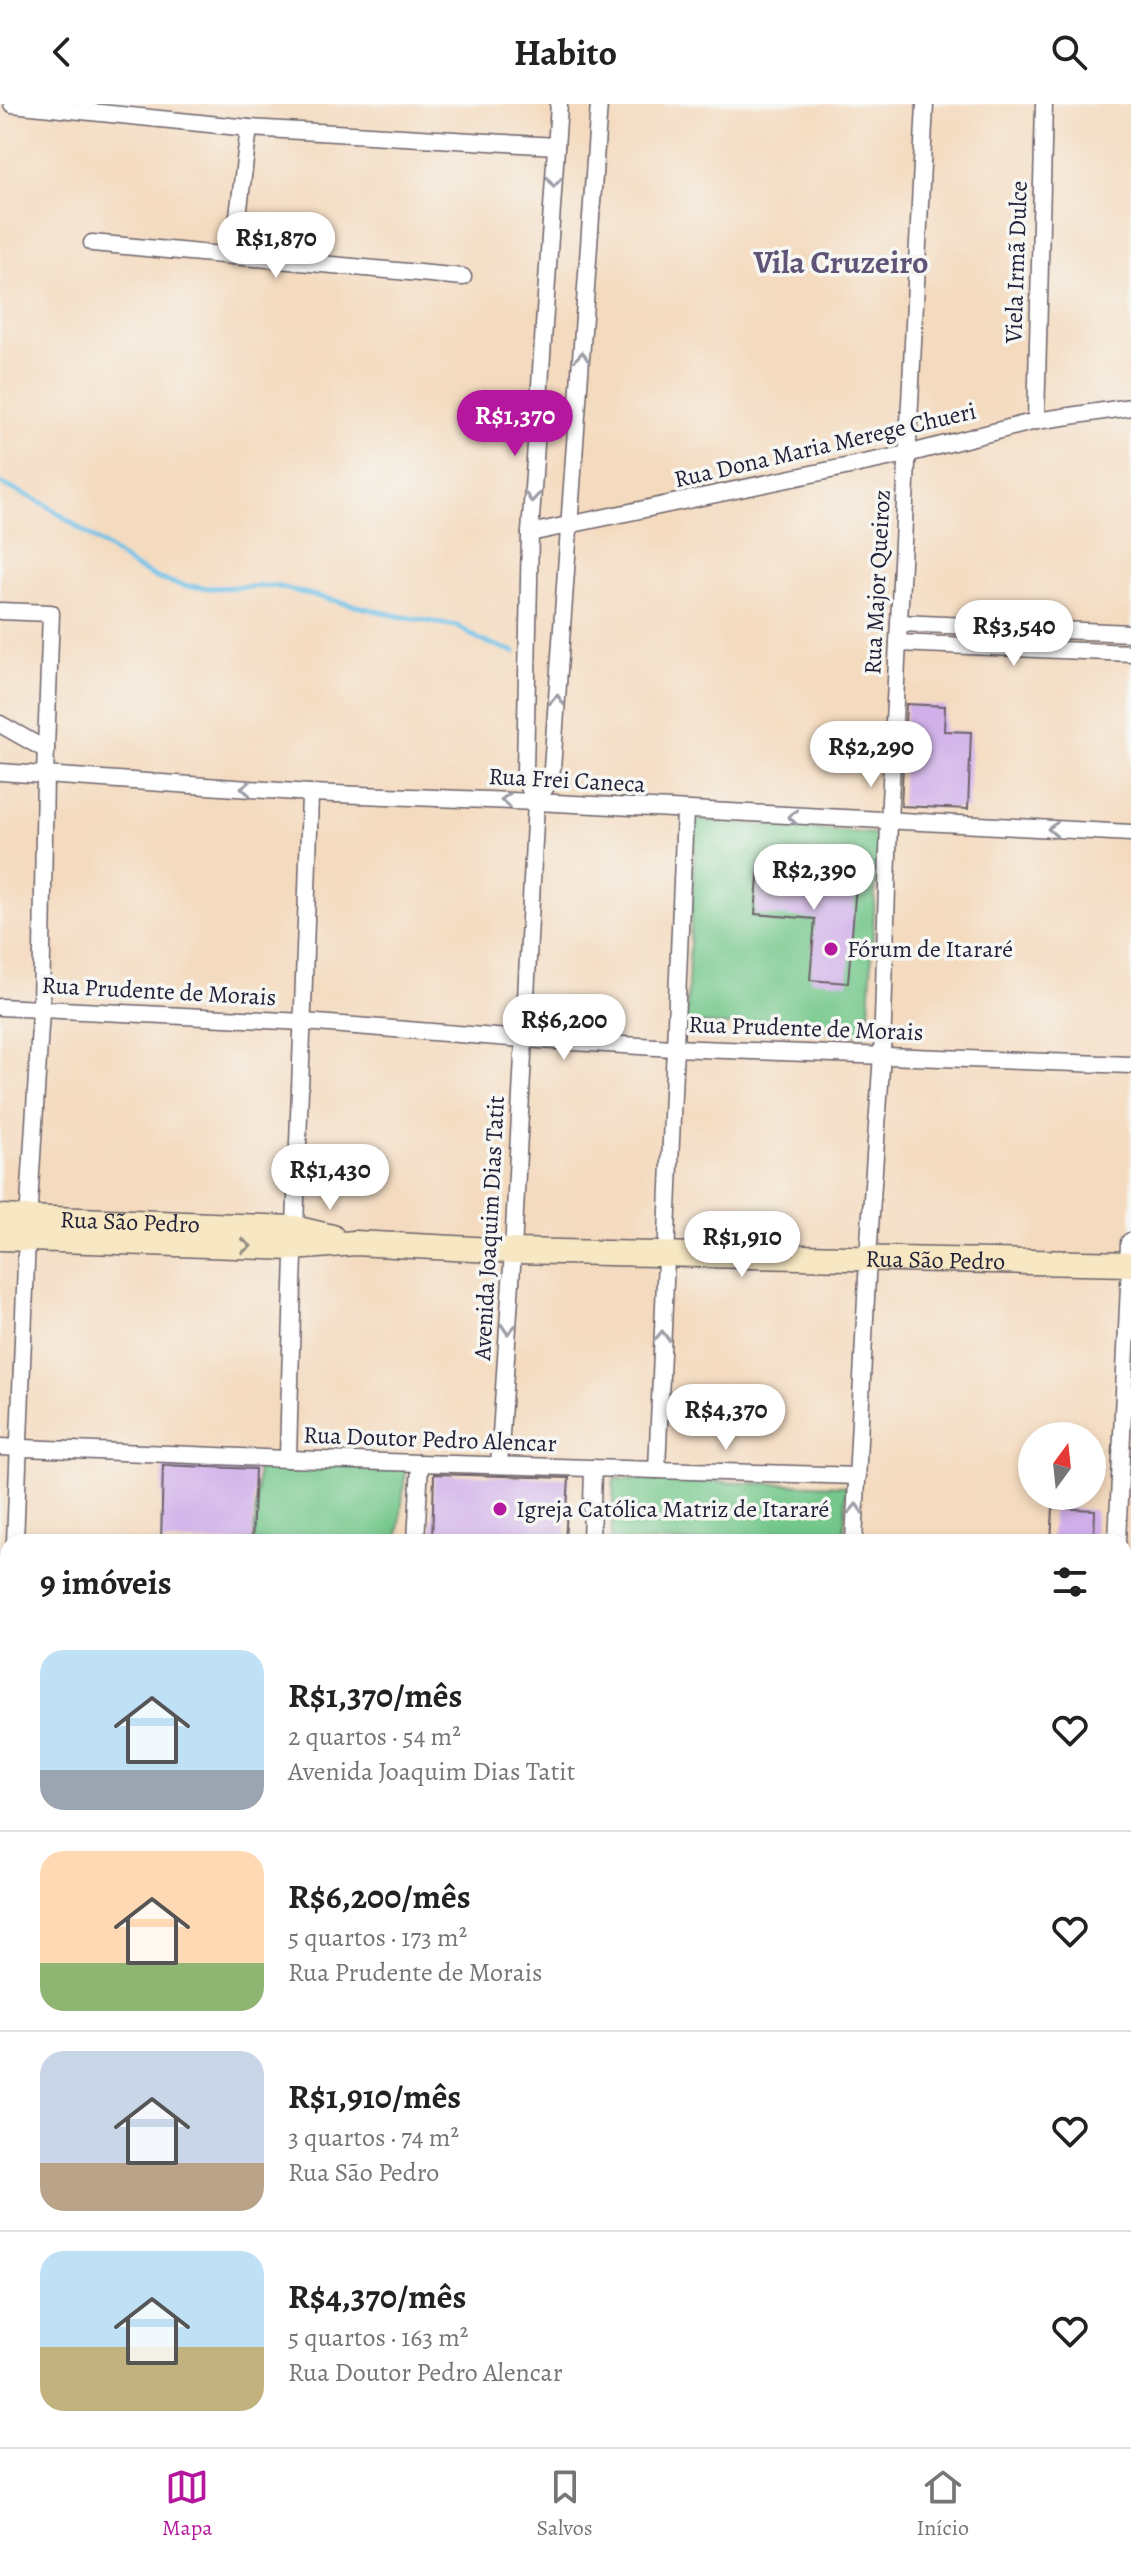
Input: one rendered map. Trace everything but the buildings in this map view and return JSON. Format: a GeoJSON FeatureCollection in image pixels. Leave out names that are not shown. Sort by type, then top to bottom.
{"type":"FeatureCollection","features":[{"type":"Feature","properties":{"kind":"main road","name":"Rua São Pedro"},"geometry":{"type":"LineString","coordinates":[[0,1217],[28,1228],[293,1238],[513,1251],[1131,1264]]}},
{"type":"Feature","properties":{"kind":"main road","name":"Rua São Pedro"},"geometry":{"type":"LineString","coordinates":[[0,1238],[28,1228]]}},
{"type":"Feature","properties":{"kind":"street"},"geometry":{"type":"LineString","coordinates":[[12,104],[249,128],[556,146]]}},
{"type":"Feature","properties":{"kind":"street","name":"Avenida Joaquim Dias Tatit"},"geometry":{"type":"LineString","coordinates":[[499,1465],[536,802],[525,770],[530,533],[559,104]]}},
{"type":"Feature","properties":{"kind":"street","name":"Avenida Joaquim Dias Tatit"},"geometry":{"type":"LineString","coordinates":[[536,802],[549,782],[552,769],[599,104]]}},
{"type":"Feature","properties":{"kind":"street","name":"Rua Major Queiroz"},"geometry":{"type":"LineString","coordinates":[[854,1534],[882,1054],[889,821],[925,104]]}},
{"type":"Feature","properties":{"kind":"street","name":"Viela Irmã Dulce"},"geometry":{"type":"LineString","coordinates":[[1036,421],[1044,104]]}},
{"type":"Feature","properties":{"kind":"street"},"geometry":{"type":"LineString","coordinates":[[233,256],[249,128]]}},
{"type":"Feature","properties":{"kind":"street"},"geometry":{"type":"LineString","coordinates":[[92,243],[463,277]]}},
{"type":"Feature","properties":{"kind":"street","name":"Rua Dona Maria Merege Chueri"},"geometry":{"type":"LineString","coordinates":[[530,533],[907,454],[1036,421],[1131,407]]}},
{"type":"Feature","properties":{"kind":"street"},"geometry":{"type":"LineString","coordinates":[[0,611],[51,613],[41,1010],[15,1534]]}},
{"type":"Feature","properties":{"kind":"street"},"geometry":{"type":"LineString","coordinates":[[899,623],[1131,633]]}},
{"type":"Feature","properties":{"kind":"street"},"geometry":{"type":"LineString","coordinates":[[898,643],[1131,653]]}},
{"type":"Feature","properties":{"kind":"street"},"geometry":{"type":"LineString","coordinates":[[0,724],[46,750]]}},
{"type":"Feature","properties":{"kind":"street","name":"Rua Frei Caneca"},"geometry":{"type":"LineString","coordinates":[[0,772],[310,793],[1131,833]]}},
{"type":"Feature","properties":{"kind":"street"},"geometry":{"type":"LineString","coordinates":[[288,1459],[310,793]]}},
{"type":"Feature","properties":{"kind":"street"},"geometry":{"type":"LineString","coordinates":[[657,1470],[685,811]]}},
{"type":"Feature","properties":{"kind":"street","name":"Rua Prudente de Morais"},"geometry":{"type":"LineString","coordinates":[[0,1007],[304,1022],[673,1048],[1131,1065]]}},
{"type":"Feature","properties":{"kind":"street"},"geometry":{"type":"LineString","coordinates":[[1117,1534],[1131,1243]]}},
{"type":"Feature","properties":{"kind":"street","name":"Rua Doutor Pedro Alencar"},"geometry":{"type":"LineString","coordinates":[[0,1447],[858,1476]]}},
{"type":"Feature","properties":{"kind":"street"},"geometry":{"type":"LineString","coordinates":[[416,1534],[420,1463]]}},
{"type":"Feature","properties":{"kind":"street"},"geometry":{"type":"LineString","coordinates":[[591,1534],[593,1468]]}},
{"type":"Feature","properties":{"kind":"green space"},"geometry":{"type":"Polygon","coordinates":[[[696,820],[878,834],[868,1035],[686,1022],[696,820]]]}},
{"type":"Feature","properties":{"kind":"green space"},"geometry":{"type":"Polygon","coordinates":[[[258,1462],[406,1466],[399,1534],[254,1534],[258,1462]]]}},
{"type":"Feature","properties":{"kind":"green space"},"geometry":{"type":"Polygon","coordinates":[[[614,1479],[846,1486],[844,1534],[611,1534],[614,1479]]]}},
{"type":"Feature","properties":{"kind":"waterway"},"geometry":{"type":"LineString","coordinates":[[0,483],[45,504],[133,566],[159,579],[185,586],[211,588],[275,586],[398,616],[457,626],[480,640],[515,652]]}},
{"type":"Feature","properties":{"kind":"place","name":"Fórum de Itararé"},"geometry":{"type":"Point","coordinates":[831,949]}},
{"type":"Feature","properties":{"kind":"place","name":"Igreja Católica Matriz de Itararé"},"geometry":{"type":"Point","coordinates":[500,1509]}},
{"type":"Feature","properties":{"kind":"district","name":"Vila Cruzeiro"},"geometry":{"type":"Point","coordinates":[841,262]}}]}
